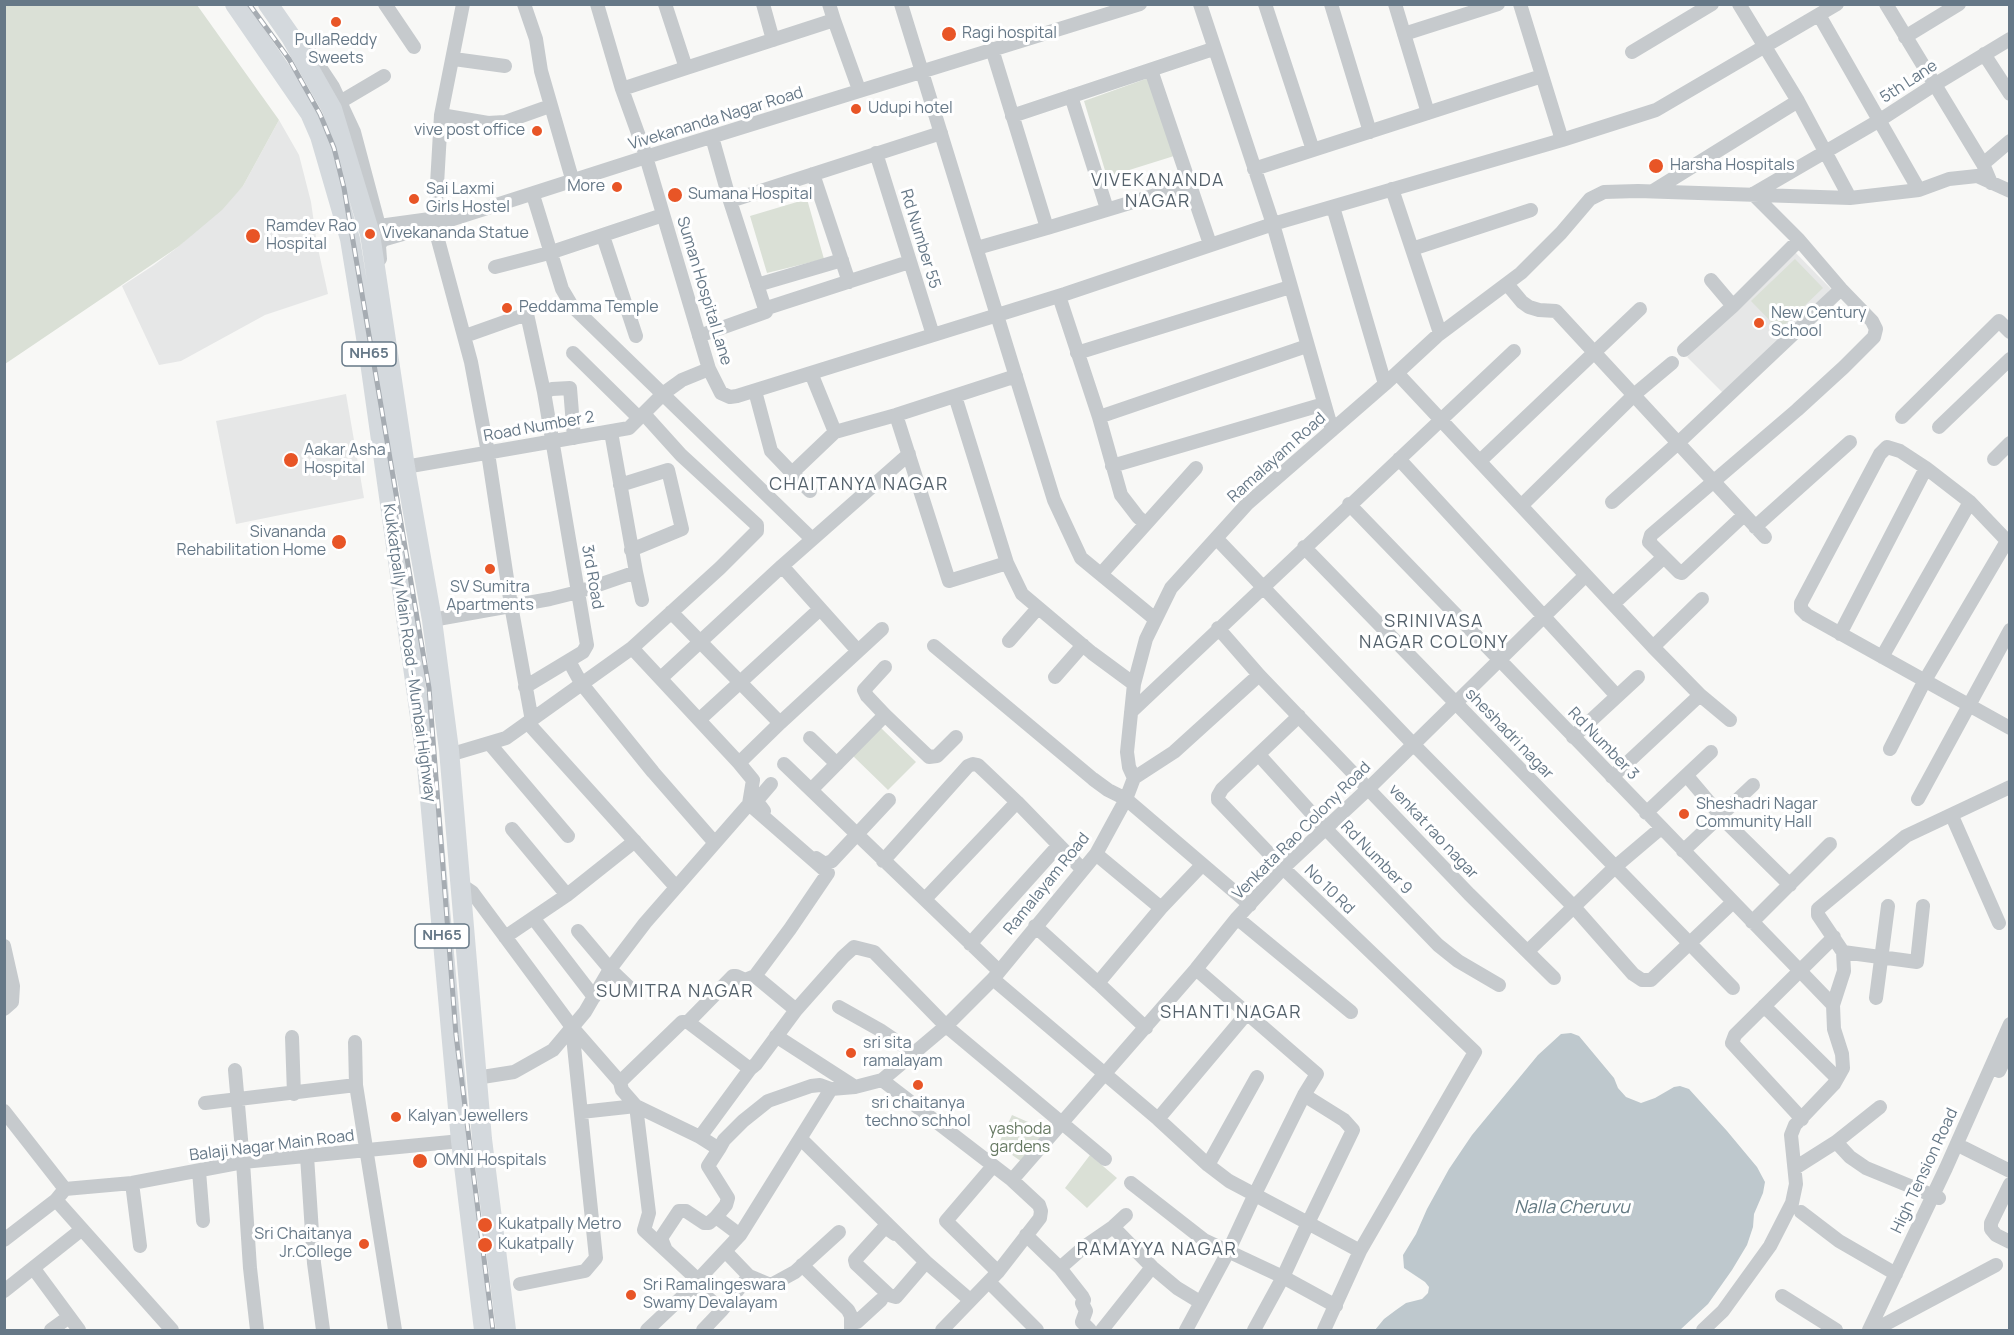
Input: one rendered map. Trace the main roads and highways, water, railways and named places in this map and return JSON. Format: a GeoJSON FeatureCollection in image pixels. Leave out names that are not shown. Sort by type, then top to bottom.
{"type":"FeatureCollection","features":[{"type":"Feature","properties":{"kind":"highway","name":"Kukkatpally Main Road - Mumbai Highway"},"geometry":{"type":"LineString","coordinates":[[235,4],[310,113],[320,136],[350,239],[370,362],[424,750],[461,1141],[484,1330]]}},
{"type":"Feature","properties":{"kind":"highway","name":"Kukkatpally Main Road - Mumbai Highway"},"geometry":{"type":"LineString","coordinates":[[268,4],[291,37],[345,129],[372,223],[370,234],[405,467],[432,620],[449,752],[482,1139],[506,1330]]}},
{"type":"Feature","properties":{"kind":"highway"},"geometry":{"type":"LineString","coordinates":[[424,750],[449,752]]}},
{"type":"Feature","properties":{"kind":"water","name":"Nalla Cheruvu"},"geometry":{"type":"Polygon","coordinates":[[[1571,1033],[1579,1036],[1614,1078],[1618,1088],[1626,1097],[1641,1103],[1674,1087],[1689,1089],[1757,1167],[1765,1182],[1763,1193],[1754,1214],[1753,1227],[1747,1245],[1732,1270],[1708,1304],[1680,1330],[1375,1330],[1384,1319],[1406,1303],[1422,1299],[1428,1293],[1429,1287],[1425,1282],[1404,1268],[1403,1255],[1449,1169],[1472,1135],[1538,1055],[1561,1034],[1571,1033]]]}},
{"type":"Feature","properties":{"kind":"railway"},"geometry":{"type":"LineString","coordinates":[[249,4],[289,59],[320,114],[334,148],[344,188],[429,688],[456,1035],[493,1330]]}},
{"type":"Feature","properties":{"kind":"place","name":"PullaReddy Sweets"},"geometry":{"type":"Point","coordinates":[336,22]}},
{"type":"Feature","properties":{"kind":"place","name":"Ragi hospital"},"geometry":{"type":"Point","coordinates":[949,34]}},
{"type":"Feature","properties":{"kind":"place","name":"Udupi hotel"},"geometry":{"type":"Point","coordinates":[856,109]}},
{"type":"Feature","properties":{"kind":"place","name":"vive post office"},"geometry":{"type":"Point","coordinates":[537,131]}},
{"type":"Feature","properties":{"kind":"place","name":"Harsha Hospitals"},"geometry":{"type":"Point","coordinates":[1656,166]}},
{"type":"Feature","properties":{"kind":"place","name":"More"},"geometry":{"type":"Point","coordinates":[617,187]}},
{"type":"Feature","properties":{"kind":"place","name":"Sumana Hospital"},"geometry":{"type":"Point","coordinates":[675,195]}},
{"type":"Feature","properties":{"kind":"place","name":"Sai Laxmi Girls Hostel"},"geometry":{"type":"Point","coordinates":[414,199]}},
{"type":"Feature","properties":{"kind":"place","name":"Vivekananda Statue"},"geometry":{"type":"Point","coordinates":[370,234]}},
{"type":"Feature","properties":{"kind":"place","name":"Ramdev Rao Hospital"},"geometry":{"type":"Point","coordinates":[253,236]}},
{"type":"Feature","properties":{"kind":"place","name":"Peddamma Temple"},"geometry":{"type":"Point","coordinates":[507,308]}},
{"type":"Feature","properties":{"kind":"place","name":"New Century School"},"geometry":{"type":"Point","coordinates":[1759,323]}},
{"type":"Feature","properties":{"kind":"place","name":"Aakar Asha Hospital"},"geometry":{"type":"Point","coordinates":[291,460]}},
{"type":"Feature","properties":{"kind":"place","name":"Sivananda Rehabilitation Home"},"geometry":{"type":"Point","coordinates":[339,542]}},
{"type":"Feature","properties":{"kind":"place","name":"SV Sumitra Apartments"},"geometry":{"type":"Point","coordinates":[490,569]}},
{"type":"Feature","properties":{"kind":"place","name":"Sheshadri Nagar Community Hall"},"geometry":{"type":"Point","coordinates":[1684,814]}},
{"type":"Feature","properties":{"kind":"place","name":"sri sita ramalayam"},"geometry":{"type":"Point","coordinates":[851,1053]}},
{"type":"Feature","properties":{"kind":"place","name":"sri chaitanya techno schhol"},"geometry":{"type":"Point","coordinates":[918,1085]}},
{"type":"Feature","properties":{"kind":"place","name":"Kalyan Jewellers"},"geometry":{"type":"Point","coordinates":[396,1117]}},
{"type":"Feature","properties":{"kind":"place","name":"OMNI Hospitals"},"geometry":{"type":"Point","coordinates":[420,1161]}},
{"type":"Feature","properties":{"kind":"place","name":"Kukatpally Metro"},"geometry":{"type":"Point","coordinates":[485,1225]}},
{"type":"Feature","properties":{"kind":"place","name":"Sri Chaitanya Jr.College"},"geometry":{"type":"Point","coordinates":[364,1244]}},
{"type":"Feature","properties":{"kind":"place","name":"Kukatpally"},"geometry":{"type":"Point","coordinates":[485,1245]}},
{"type":"Feature","properties":{"kind":"place","name":"Sri Ramalingeswara Swamy Devalayam"},"geometry":{"type":"Point","coordinates":[631,1295]}},
{"type":"Feature","properties":{"kind":"district","name":"VIVEKANANDA NAGAR"},"geometry":{"type":"Point","coordinates":[1158,192]}},
{"type":"Feature","properties":{"kind":"district","name":"CHAITANYA NAGAR"},"geometry":{"type":"Point","coordinates":[859,485]}},
{"type":"Feature","properties":{"kind":"district","name":"SRINIVASA NAGAR COLONY"},"geometry":{"type":"Point","coordinates":[1434,632]}},
{"type":"Feature","properties":{"kind":"district","name":"SUMITRA NAGAR"},"geometry":{"type":"Point","coordinates":[675,992]}},
{"type":"Feature","properties":{"kind":"district","name":"SHANTI NAGAR"},"geometry":{"type":"Point","coordinates":[1231,1013]}},
{"type":"Feature","properties":{"kind":"district","name":"RAMAYYA NAGAR"},"geometry":{"type":"Point","coordinates":[1157,1250]}},
{"type":"Feature","properties":{"kind":"park label","name":"yashoda gardens"},"geometry":{"type":"Point","coordinates":[1020,1139]}}]}
